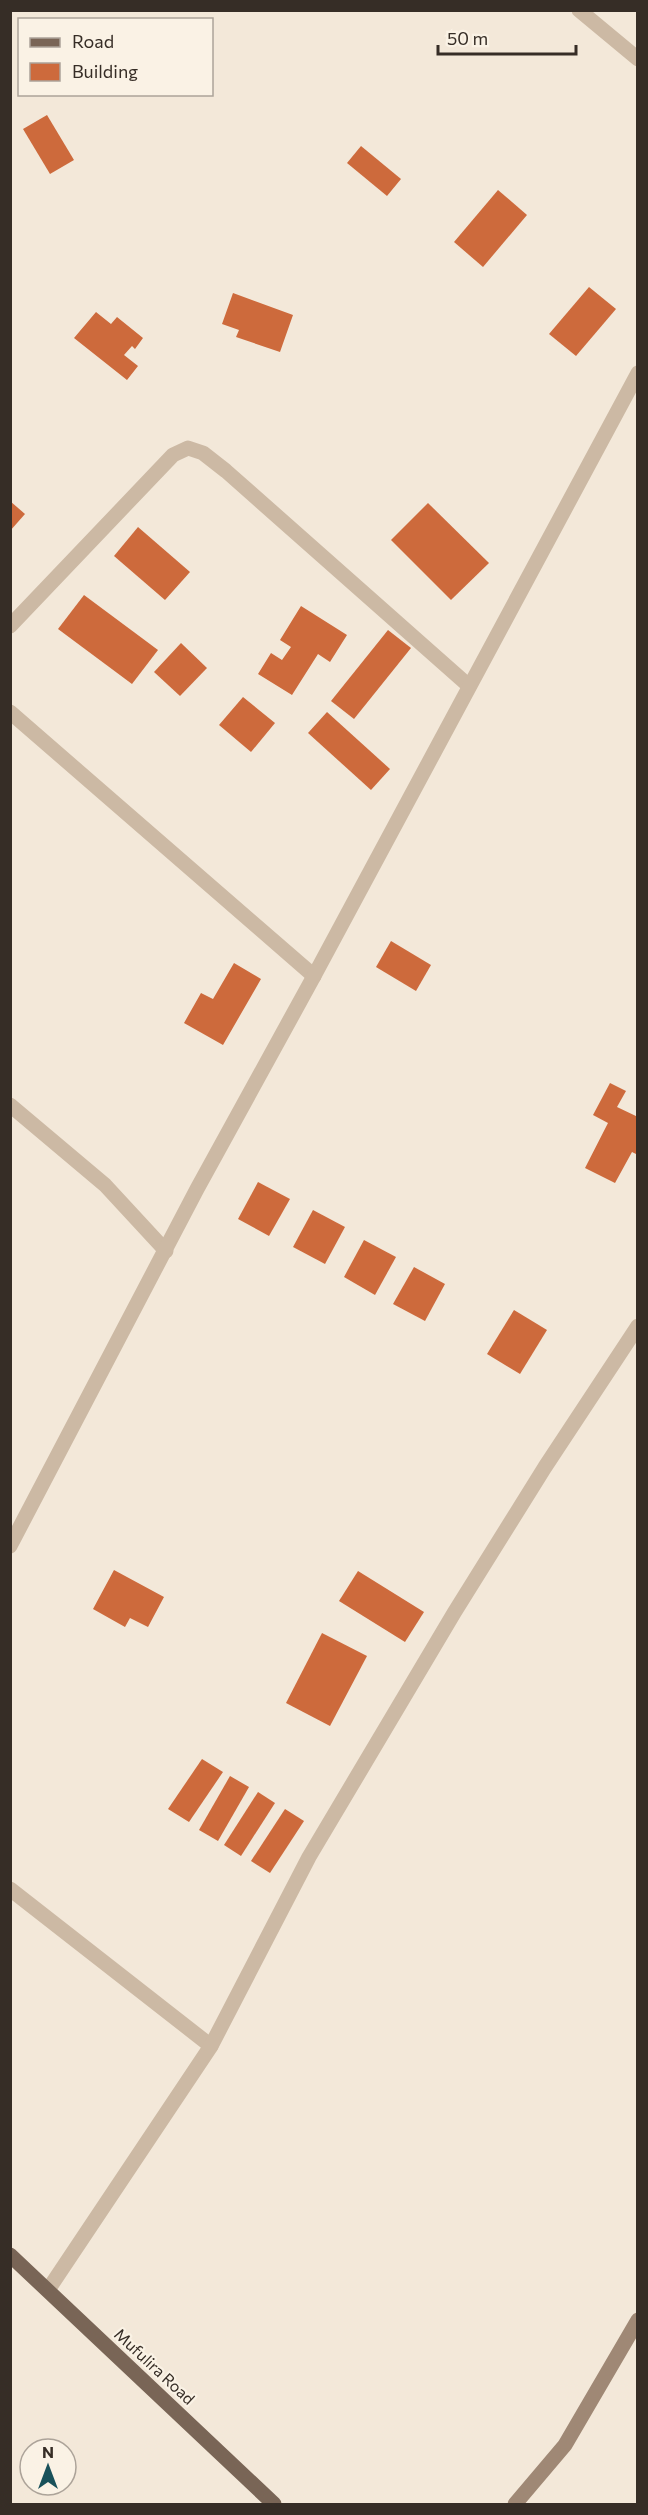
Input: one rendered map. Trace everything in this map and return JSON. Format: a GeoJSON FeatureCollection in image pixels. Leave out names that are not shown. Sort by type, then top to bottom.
{"type":"FeatureCollection","features":[{"type":"Feature","properties":{"kind":"main road","name":"Mufulira Road"},"geometry":{"type":"LineString","coordinates":[[10,2255],[274,2505]]}},
{"type":"Feature","properties":{"kind":"street"},"geometry":{"type":"LineString","coordinates":[[579,10],[638,59]]}},
{"type":"Feature","properties":{"kind":"street"},"geometry":{"type":"LineString","coordinates":[[10,1546],[197,1189],[638,373]]}},
{"type":"Feature","properties":{"kind":"street"},"geometry":{"type":"LineString","coordinates":[[10,626],[173,455],[188,448],[203,453],[226,471],[469,686]]}},
{"type":"Feature","properties":{"kind":"street"},"geometry":{"type":"LineString","coordinates":[[10,712],[314,976]]}},
{"type":"Feature","properties":{"kind":"street"},"geometry":{"type":"LineString","coordinates":[[10,1105],[105,1185],[166,1251]]}},
{"type":"Feature","properties":{"kind":"street"},"geometry":{"type":"LineString","coordinates":[[48,2290],[211,2046],[309,1857],[454,1613],[539,1477],[638,1326]]}},
{"type":"Feature","properties":{"kind":"street"},"geometry":{"type":"LineString","coordinates":[[10,1889],[211,2046]]}},
{"type":"Feature","properties":{"kind":"street"},"geometry":{"type":"LineString","coordinates":[[515,2505],[565,2445],[638,2320]]}},
{"type":"Feature","properties":{"kind":"building"},"geometry":{"type":"Polygon","coordinates":[[[47,115],[74,160],[50,174],[23,129],[47,115]]]}},
{"type":"Feature","properties":{"kind":"building"},"geometry":{"type":"Polygon","coordinates":[[[361,146],[401,179],[387,196],[347,163],[361,146]]]}},
{"type":"Feature","properties":{"kind":"building"},"geometry":{"type":"Polygon","coordinates":[[[498,190],[527,215],[483,267],[454,242],[498,190]]]}},
{"type":"Feature","properties":{"kind":"building"},"geometry":{"type":"Polygon","coordinates":[[[589,287],[616,309],[576,356],[549,334],[589,287]]]}},
{"type":"Feature","properties":{"kind":"building"},"geometry":{"type":"Polygon","coordinates":[[[233,293],[293,315],[280,352],[236,337],[239,330],[222,324],[233,293]]]}},
{"type":"Feature","properties":{"kind":"building"},"geometry":{"type":"Polygon","coordinates":[[[96,312],[111,324],[117,317],[143,338],[135,349],[132,346],[124,355],[138,366],[127,380],[74,338],[96,312]]]}},
{"type":"Feature","properties":{"kind":"building"},"geometry":{"type":"Polygon","coordinates":[[[10,501],[25,514],[10,531],[10,501]]]}},
{"type":"Feature","properties":{"kind":"building"},"geometry":{"type":"Polygon","coordinates":[[[428,503],[489,563],[451,600],[391,540],[428,503]]]}},
{"type":"Feature","properties":{"kind":"building"},"geometry":{"type":"Polygon","coordinates":[[[138,527],[190,572],[165,600],[114,556],[138,527]]]}},
{"type":"Feature","properties":{"kind":"building"},"geometry":{"type":"Polygon","coordinates":[[[84,595],[158,650],[132,684],[58,629],[84,595]]]}},
{"type":"Feature","properties":{"kind":"building"},"geometry":{"type":"Polygon","coordinates":[[[301,606],[347,635],[330,662],[318,654],[292,695],[258,674],[271,653],[282,660],[291,647],[280,640],[301,606]]]}},
{"type":"Feature","properties":{"kind":"building"},"geometry":{"type":"Polygon","coordinates":[[[388,630],[411,648],[354,719],[331,701],[388,630]]]}},
{"type":"Feature","properties":{"kind":"building"},"geometry":{"type":"Polygon","coordinates":[[[181,643],[207,668],[180,696],[154,672],[181,643]]]}},
{"type":"Feature","properties":{"kind":"building"},"geometry":{"type":"Polygon","coordinates":[[[243,697],[275,723],[251,752],[219,725],[243,697]]]}},
{"type":"Feature","properties":{"kind":"building"},"geometry":{"type":"Polygon","coordinates":[[[327,712],[390,769],[371,790],[308,733],[327,712]]]}},
{"type":"Feature","properties":{"kind":"building"},"geometry":{"type":"Polygon","coordinates":[[[391,941],[431,965],[416,991],[376,967],[391,941]]]}},
{"type":"Feature","properties":{"kind":"building"},"geometry":{"type":"Polygon","coordinates":[[[234,963],[261,979],[223,1045],[184,1023],[201,993],[213,999],[234,963]]]}},
{"type":"Feature","properties":{"kind":"building"},"geometry":{"type":"Polygon","coordinates":[[[610,1083],[626,1091],[617,1107],[638,1117],[638,1155],[632,1152],[615,1183],[585,1168],[608,1123],[593,1115],[610,1083]]]}},
{"type":"Feature","properties":{"kind":"building"},"geometry":{"type":"Polygon","coordinates":[[[258,1182],[290,1199],[269,1236],[238,1219],[258,1182]]]}},
{"type":"Feature","properties":{"kind":"building"},"geometry":{"type":"Polygon","coordinates":[[[313,1210],[345,1227],[325,1264],[293,1247],[313,1210]]]}},
{"type":"Feature","properties":{"kind":"building"},"geometry":{"type":"Polygon","coordinates":[[[364,1240],[396,1257],[375,1295],[344,1277],[364,1240]]]}},
{"type":"Feature","properties":{"kind":"building"},"geometry":{"type":"Polygon","coordinates":[[[414,1267],[445,1284],[425,1321],[393,1304],[414,1267]]]}},
{"type":"Feature","properties":{"kind":"building"},"geometry":{"type":"Polygon","coordinates":[[[514,1310],[547,1330],[520,1374],[487,1354],[514,1310]]]}},
{"type":"Feature","properties":{"kind":"building"},"geometry":{"type":"Polygon","coordinates":[[[114,1570],[164,1597],[148,1627],[130,1618],[125,1627],[93,1609],[114,1570]]]}},
{"type":"Feature","properties":{"kind":"building"},"geometry":{"type":"Polygon","coordinates":[[[358,1571],[424,1612],[405,1642],[339,1601],[358,1571]]]}},
{"type":"Feature","properties":{"kind":"building"},"geometry":{"type":"Polygon","coordinates":[[[322,1633],[367,1656],[330,1726],[286,1703],[322,1633]]]}},
{"type":"Feature","properties":{"kind":"building"},"geometry":{"type":"Polygon","coordinates":[[[202,1759],[223,1772],[189,1822],[168,1809],[202,1759]]]}},
{"type":"Feature","properties":{"kind":"building"},"geometry":{"type":"Polygon","coordinates":[[[230,1776],[249,1787],[218,1841],[199,1830],[230,1776]]]}},
{"type":"Feature","properties":{"kind":"building"},"geometry":{"type":"Polygon","coordinates":[[[258,1792],[275,1803],[241,1856],[224,1845],[258,1792]]]}},
{"type":"Feature","properties":{"kind":"building"},"geometry":{"type":"Polygon","coordinates":[[[285,1809],[304,1821],[270,1873],[251,1861],[285,1809]]]}}]}
